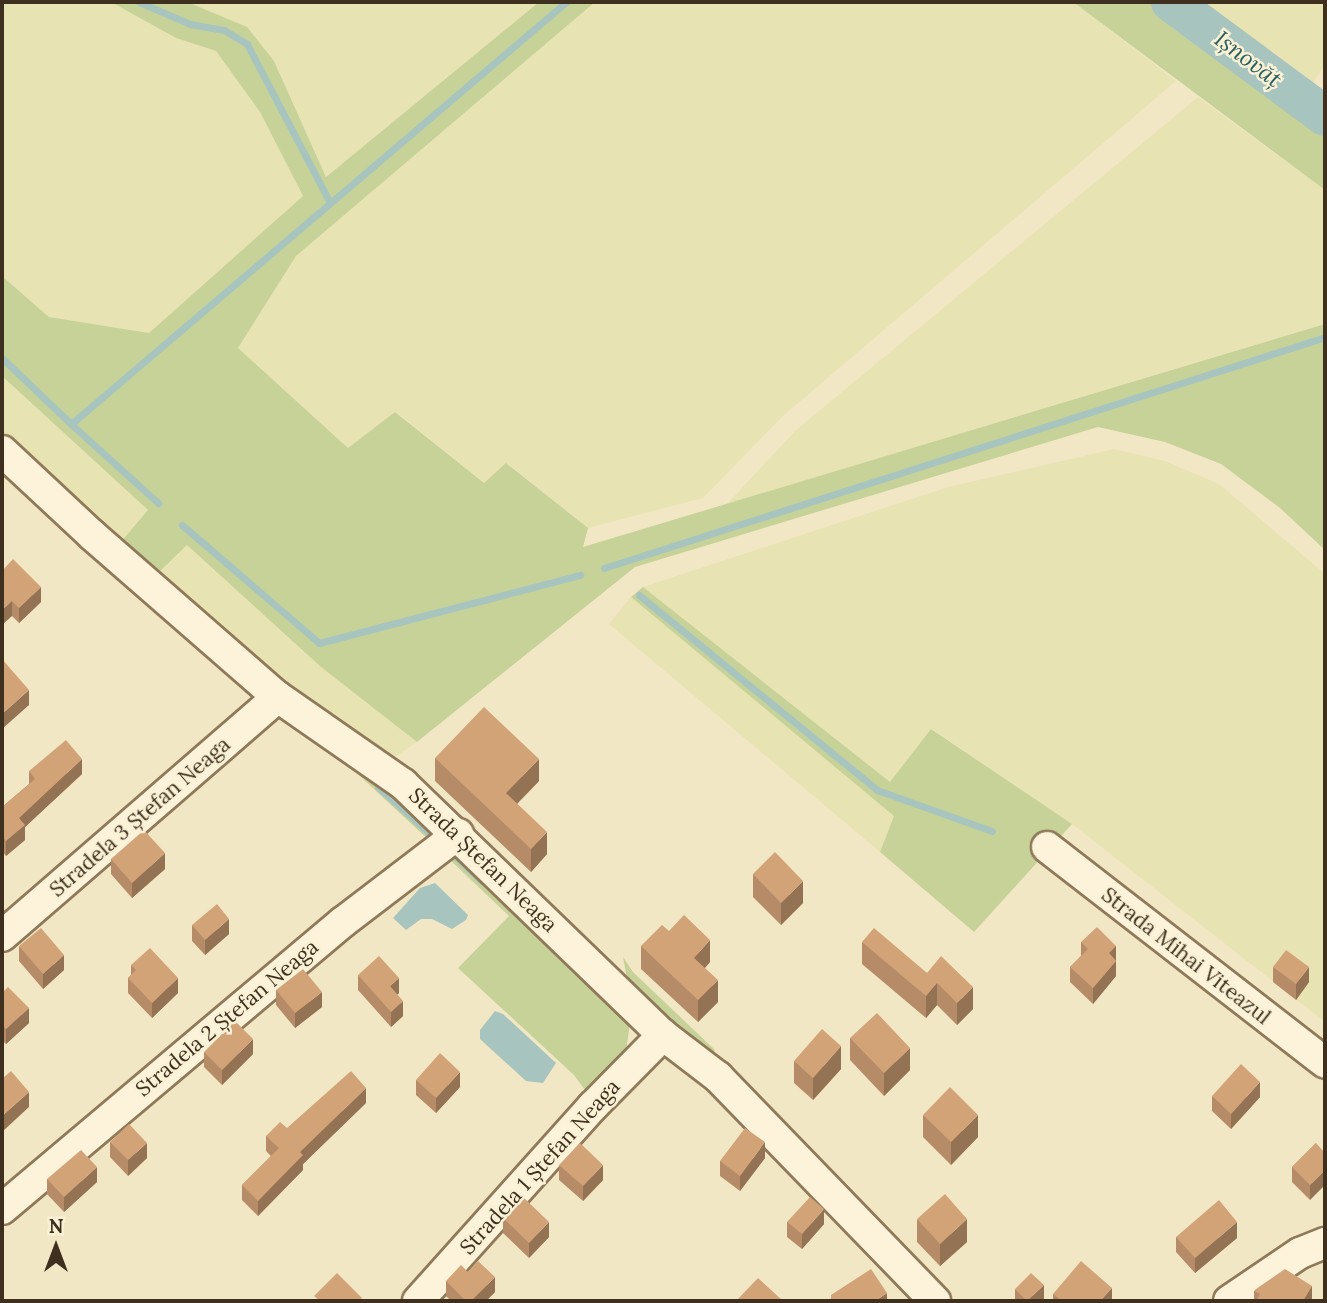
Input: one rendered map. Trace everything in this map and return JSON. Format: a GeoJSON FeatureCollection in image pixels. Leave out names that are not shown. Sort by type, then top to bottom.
{"type":"FeatureCollection","features":[{"type":"Feature","properties":{"kind":"street","name":"Strada Ștefan Neaga"},"geometry":{"type":"LineString","coordinates":[[2,451],[92,535],[278,696],[403,784],[458,834],[663,1035],[718,1077],[935,1301]]}},
{"type":"Feature","properties":{"kind":"street","name":"Stradela 3 Ștefan Neaga"},"geometry":{"type":"LineString","coordinates":[[2,936],[278,696]]}},
{"type":"Feature","properties":{"kind":"street","name":"Stradela 2 Ștefan Neaga"},"geometry":{"type":"LineString","coordinates":[[2,1209],[343,922],[458,834]]}},
{"type":"Feature","properties":{"kind":"street","name":"Strada Mihai Viteazul"},"geometry":{"type":"LineString","coordinates":[[1047,847],[1325,1063]]}},
{"type":"Feature","properties":{"kind":"street","name":"Stradela 1 Ștefan Neaga"},"geometry":{"type":"LineString","coordinates":[[418,1301],[593,1106],[663,1035]]}},
{"type":"Feature","properties":{"kind":"street"},"geometry":{"type":"LineString","coordinates":[[1229,1301],[1300,1253],[1325,1243]]}},
{"type":"Feature","properties":{"kind":"shaded area"},"geometry":{"type":"Polygon","coordinates":[[[2,2],[111,2],[176,38],[216,51],[260,112],[303,196],[149,333],[49,317],[2,276],[2,2]]]}},
{"type":"Feature","properties":{"kind":"shaded area"},"geometry":{"type":"Polygon","coordinates":[[[187,2],[539,2],[326,177],[274,61],[187,2]]]}},
{"type":"Feature","properties":{"kind":"shaded area"},"geometry":{"type":"Polygon","coordinates":[[[595,2],[1073,2],[1176,81],[783,416],[703,498],[588,528],[507,463],[484,483],[396,412],[348,448],[238,348],[296,256],[595,2]]]}},
{"type":"Feature","properties":{"kind":"shaded area"},"geometry":{"type":"Polygon","coordinates":[[[1198,2],[1325,2],[1325,64],[1311,87],[1198,2]]]}},
{"type":"Feature","properties":{"kind":"shaded area"},"geometry":{"type":"Polygon","coordinates":[[[1198,97],[1325,190],[1325,324],[727,504],[796,430],[1198,97]]]}},
{"type":"Feature","properties":{"kind":"shaded area"},"geometry":{"type":"Polygon","coordinates":[[[2,376],[149,510],[120,543],[41,475],[2,436],[2,376]]]}},
{"type":"Feature","properties":{"kind":"shaded area"},"geometry":{"type":"Polygon","coordinates":[[[1114,449],[1165,461],[1219,484],[1325,574],[1325,1022],[1072,824],[932,729],[890,783],[643,587],[948,487],[1114,449]]]}},
{"type":"Feature","properties":{"kind":"shaded area"},"geometry":{"type":"Polygon","coordinates":[[[187,544],[321,667],[417,742],[392,759],[270,669],[157,574],[187,544]]]}},
{"type":"Feature","properties":{"kind":"shaded area"},"geometry":{"type":"Polygon","coordinates":[[[631,597],[895,816],[880,852],[609,624],[631,597]]]}},
{"type":"Feature","properties":{"kind":"green space"},"geometry":{"type":"Polygon","coordinates":[[[111,2],[187,2],[247,27],[274,61],[326,177],[539,2],[595,2],[296,256],[238,348],[348,448],[395,412],[484,483],[506,463],[588,528],[583,547],[1325,324],[1325,550],[1280,508],[1221,464],[1165,442],[1098,427],[635,567],[417,742],[321,667],[187,545],[157,574],[120,543],[148,510],[2,376],[2,276],[49,317],[149,333],[303,196],[260,112],[216,51],[176,38],[111,2]]]}},
{"type":"Feature","properties":{"kind":"green space"},"geometry":{"type":"Polygon","coordinates":[[[1073,2],[1198,2],[1325,98],[1325,190],[1073,2]]]}},
{"type":"Feature","properties":{"kind":"green space"},"geometry":{"type":"Polygon","coordinates":[[[643,587],[890,782],[931,729],[1072,824],[974,932],[880,852],[894,816],[631,597],[643,587]]]}},
{"type":"Feature","properties":{"kind":"green space"},"geometry":{"type":"Polygon","coordinates":[[[306,726],[393,786],[440,834],[431,842],[306,726]]]}},
{"type":"Feature","properties":{"kind":"green space"},"geometry":{"type":"Polygon","coordinates":[[[451,849],[631,1016],[625,1058],[590,1097],[574,1075],[458,968],[509,916],[448,858],[451,849]]]}},
{"type":"Feature","properties":{"kind":"green space"},"geometry":{"type":"Polygon","coordinates":[[[623,957],[633,972],[715,1050],[711,1056],[702,1053],[635,992],[627,979],[623,957]]]}},
{"type":"Feature","properties":{"kind":"water"},"geometry":{"type":"Polygon","coordinates":[[[435,883],[468,915],[466,920],[452,929],[432,919],[421,919],[406,930],[393,918],[420,888],[435,883]]]}},
{"type":"Feature","properties":{"kind":"water"},"geometry":{"type":"Polygon","coordinates":[[[495,1011],[503,1014],[556,1063],[543,1083],[526,1081],[480,1039],[480,1030],[495,1011]]]}},
{"type":"Feature","properties":{"kind":"building"},"geometry":{"type":"Polygon","coordinates":[[[13,559],[41,587],[19,608],[12,601],[2,610],[2,571],[13,559]]]}},
{"type":"Feature","properties":{"kind":"building"},"geometry":{"type":"Polygon","coordinates":[[[2,659],[29,690],[2,714],[2,659]]]}},
{"type":"Feature","properties":{"kind":"building"},"geometry":{"type":"Polygon","coordinates":[[[484,707],[539,759],[506,793],[547,832],[531,849],[435,758],[484,707]]]}},
{"type":"Feature","properties":{"kind":"building"},"geometry":{"type":"Polygon","coordinates":[[[66,740],[82,759],[19,818],[25,825],[6,841],[2,836],[2,807],[35,779],[29,771],[66,740]]]}},
{"type":"Feature","properties":{"kind":"building"},"geometry":{"type":"Polygon","coordinates":[[[144,830],[165,853],[132,883],[111,859],[144,830]]]}},
{"type":"Feature","properties":{"kind":"building"},"geometry":{"type":"Polygon","coordinates":[[[775,852],[803,881],[781,903],[753,874],[775,852]]]}},
{"type":"Feature","properties":{"kind":"building"},"geometry":{"type":"Polygon","coordinates":[[[217,904],[229,919],[205,940],[192,925],[217,904]]]}},
{"type":"Feature","properties":{"kind":"building"},"geometry":{"type":"Polygon","coordinates":[[[684,915],[710,940],[694,958],[718,980],[698,1000],[641,946],[662,925],[669,931],[684,915]]]}},
{"type":"Feature","properties":{"kind":"building"},"geometry":{"type":"Polygon","coordinates":[[[1097,927],[1116,946],[1109,953],[1116,961],[1093,988],[1070,967],[1088,949],[1081,942],[1097,927]]]}},
{"type":"Feature","properties":{"kind":"building"},"geometry":{"type":"Polygon","coordinates":[[[41,928],[64,955],[43,974],[19,946],[41,928]]]}},
{"type":"Feature","properties":{"kind":"building"},"geometry":{"type":"Polygon","coordinates":[[[874,928],[927,973],[941,956],[973,987],[957,1003],[937,983],[926,996],[862,942],[874,928]]]}},
{"type":"Feature","properties":{"kind":"building"},"geometry":{"type":"Polygon","coordinates":[[[150,948],[178,978],[152,1003],[128,978],[136,970],[131,965],[150,948]]]}},
{"type":"Feature","properties":{"kind":"building"},"geometry":{"type":"Polygon","coordinates":[[[1286,950],[1309,967],[1296,984],[1273,967],[1286,950]]]}},
{"type":"Feature","properties":{"kind":"building"},"geometry":{"type":"Polygon","coordinates":[[[379,956],[399,978],[390,986],[403,1001],[391,1012],[358,975],[379,956]]]}},
{"type":"Feature","properties":{"kind":"building"},"geometry":{"type":"Polygon","coordinates":[[[303,969],[322,992],[295,1013],[276,990],[303,969]]]}},
{"type":"Feature","properties":{"kind":"building"},"geometry":{"type":"Polygon","coordinates":[[[8,987],[29,1008],[6,1029],[2,1025],[2,993],[8,987]]]}},
{"type":"Feature","properties":{"kind":"building"},"geometry":{"type":"Polygon","coordinates":[[[877,1013],[910,1048],[884,1073],[850,1038],[877,1013]]]}},
{"type":"Feature","properties":{"kind":"building"},"geometry":{"type":"Polygon","coordinates":[[[235,1021],[253,1039],[222,1070],[204,1052],[235,1021]]]}},
{"type":"Feature","properties":{"kind":"building"},"geometry":{"type":"Polygon","coordinates":[[[822,1029],[841,1046],[813,1078],[794,1061],[822,1029]]]}},
{"type":"Feature","properties":{"kind":"building"},"geometry":{"type":"Polygon","coordinates":[[[440,1053],[460,1072],[436,1098],[416,1080],[440,1053]]]}},
{"type":"Feature","properties":{"kind":"building"},"geometry":{"type":"Polygon","coordinates":[[[1241,1064],[1260,1082],[1231,1114],[1212,1096],[1241,1064]]]}},
{"type":"Feature","properties":{"kind":"building"},"geometry":{"type":"Polygon","coordinates":[[[11,1071],[29,1092],[2,1116],[2,1079],[11,1071]]]}},
{"type":"Feature","properties":{"kind":"building"},"geometry":{"type":"Polygon","coordinates":[[[351,1071],[366,1088],[300,1152],[303,1155],[258,1201],[242,1185],[279,1148],[266,1136],[280,1122],[287,1128],[351,1071]]]}},
{"type":"Feature","properties":{"kind":"building"},"geometry":{"type":"Polygon","coordinates":[[[950,1087],[978,1115],[951,1142],[923,1115],[950,1087]]]}},
{"type":"Feature","properties":{"kind":"building"},"geometry":{"type":"Polygon","coordinates":[[[129,1124],[147,1143],[128,1160],[110,1142],[129,1124]]]}},
{"type":"Feature","properties":{"kind":"building"},"geometry":{"type":"Polygon","coordinates":[[[745,1128],[765,1142],[740,1176],[720,1161],[745,1128]]]}},
{"type":"Feature","properties":{"kind":"building"},"geometry":{"type":"Polygon","coordinates":[[[580,1143],[603,1165],[583,1186],[559,1165],[580,1143]]]}},
{"type":"Feature","properties":{"kind":"building"},"geometry":{"type":"Polygon","coordinates":[[[1316,1143],[1325,1153],[1325,1170],[1310,1185],[1292,1167],[1316,1143]]]}},
{"type":"Feature","properties":{"kind":"building"},"geometry":{"type":"Polygon","coordinates":[[[81,1150],[97,1167],[64,1197],[47,1179],[81,1150]]]}},
{"type":"Feature","properties":{"kind":"building"},"geometry":{"type":"Polygon","coordinates":[[[945,1194],[967,1219],[940,1244],[917,1219],[945,1194]]]}},
{"type":"Feature","properties":{"kind":"building"},"geometry":{"type":"Polygon","coordinates":[[[522,1196],[549,1222],[529,1243],[503,1218],[522,1196]]]}},
{"type":"Feature","properties":{"kind":"building"},"geometry":{"type":"Polygon","coordinates":[[[810,1197],[824,1209],[802,1234],[787,1222],[810,1197]]]}},
{"type":"Feature","properties":{"kind":"building"},"geometry":{"type":"Polygon","coordinates":[[[1219,1200],[1237,1222],[1195,1258],[1176,1237],[1219,1200]]]}},
{"type":"Feature","properties":{"kind":"building"},"geometry":{"type":"Polygon","coordinates":[[[478,1261],[495,1277],[471,1301],[466,1301],[446,1281],[461,1265],[468,1272],[478,1261]]]}},
{"type":"Feature","properties":{"kind":"building"},"geometry":{"type":"Polygon","coordinates":[[[1081,1261],[1112,1288],[1100,1301],[1062,1301],[1053,1294],[1081,1261]]]}},
{"type":"Feature","properties":{"kind":"building"},"geometry":{"type":"Polygon","coordinates":[[[871,1269],[887,1293],[875,1301],[831,1301],[831,1295],[871,1269]]]}},
{"type":"Feature","properties":{"kind":"building"},"geometry":{"type":"Polygon","coordinates":[[[1285,1269],[1312,1286],[1303,1301],[1256,1301],[1260,1294],[1254,1291],[1285,1269]]]}},
{"type":"Feature","properties":{"kind":"building"},"geometry":{"type":"Polygon","coordinates":[[[337,1273],[362,1298],[359,1301],[320,1301],[314,1296],[337,1273]]]}},
{"type":"Feature","properties":{"kind":"building"},"geometry":{"type":"Polygon","coordinates":[[[1031,1273],[1044,1285],[1027,1301],[1015,1289],[1031,1273]]]}},
{"type":"Feature","properties":{"kind":"building"},"geometry":{"type":"Polygon","coordinates":[[[758,1278],[783,1301],[736,1301],[758,1278]]]}},
{"type":"Feature","properties":{"kind":"waterway"},"geometry":{"type":"LineString","coordinates":[[139,2],[190,24],[224,30],[247,44],[330,203]]}},
{"type":"Feature","properties":{"kind":"waterway"},"geometry":{"type":"LineString","coordinates":[[2,358],[71,424],[566,2]]}},
{"type":"Feature","properties":{"kind":"waterway","name":"Ișnovăț"},"geometry":{"type":"LineString","coordinates":[[1171,2],[1325,116]]}},
{"type":"Feature","properties":{"kind":"waterway"},"geometry":{"type":"LineString","coordinates":[[604,568],[1325,337]]}},
{"type":"Feature","properties":{"kind":"waterway"},"geometry":{"type":"LineString","coordinates":[[71,424],[158,503]]}},
{"type":"Feature","properties":{"kind":"waterway"},"geometry":{"type":"LineString","coordinates":[[182,525],[319,643],[580,575]]}},
{"type":"Feature","properties":{"kind":"waterway"},"geometry":{"type":"LineString","coordinates":[[639,595],[877,790],[992,831]]}},
{"type":"Feature","properties":{"kind":"waterway"},"geometry":{"type":"LineString","coordinates":[[378,787],[429,833]]}},
{"type":"Feature","properties":{"kind":"waterway"},"geometry":{"type":"LineString","coordinates":[[456,857],[482,881]]}}]}
